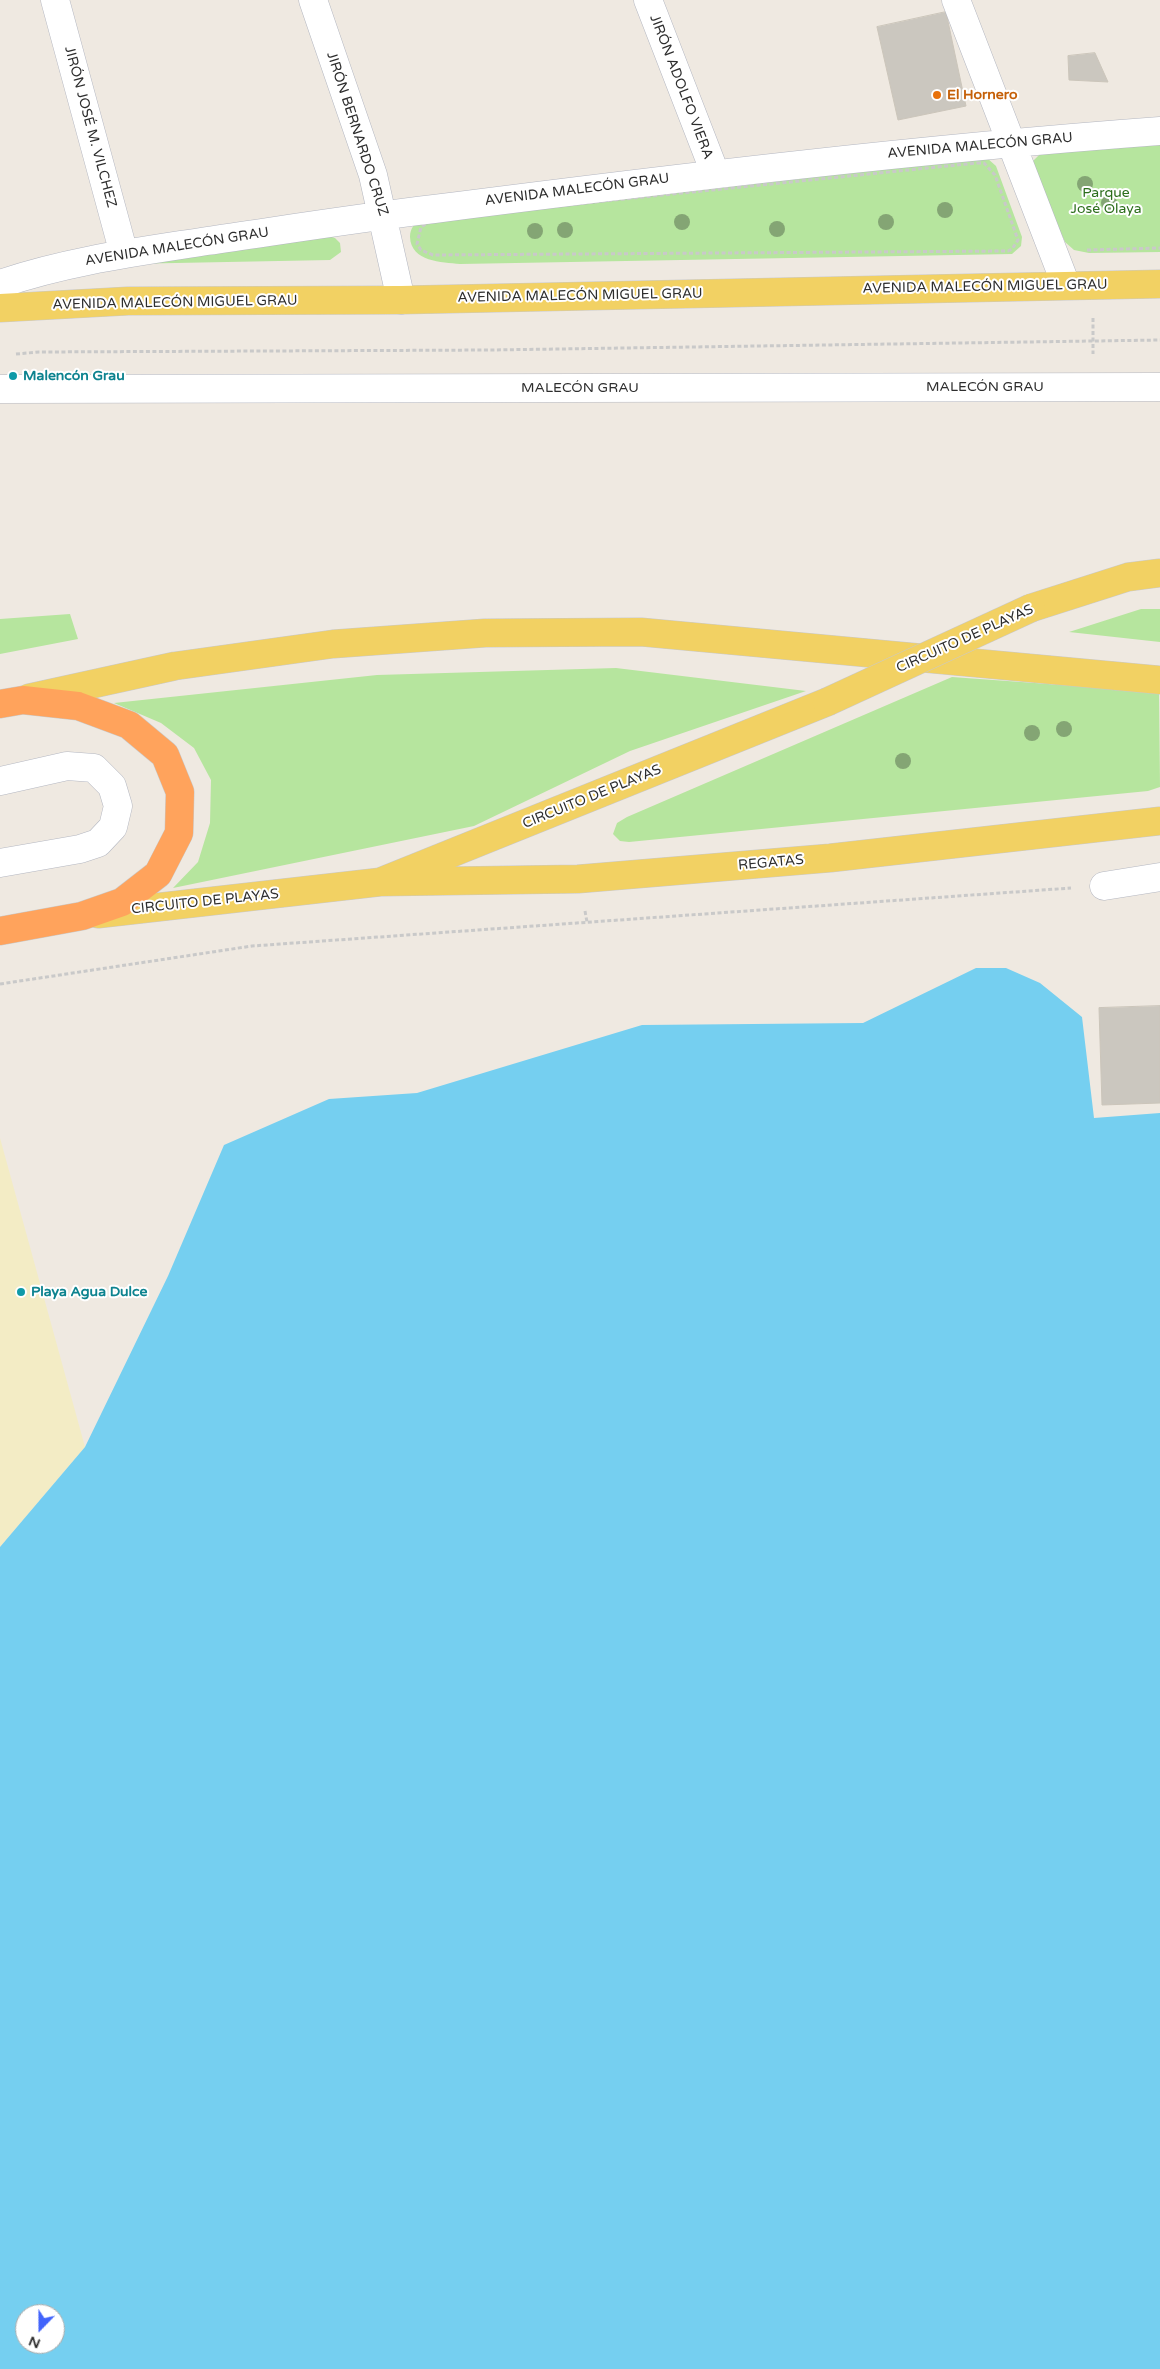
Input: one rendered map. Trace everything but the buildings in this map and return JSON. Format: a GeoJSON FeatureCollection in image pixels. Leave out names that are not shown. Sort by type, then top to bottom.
{"type":"FeatureCollection","features":[{"type":"Feature","properties":{"kind":"highway"},"geometry":{"type":"LineString","coordinates":[[11,702],[78,706],[129,725],[164,755],[180,792],[179,833],[158,874],[122,902],[82,916]]}},
{"type":"Feature","properties":{"kind":"highway","name":"CIRCUITO DE PLAYAS"},"geometry":{"type":"LineString","coordinates":[[0,931],[82,916]]}},
{"type":"Feature","properties":{"kind":"main road","name":"AVENIDA MALECÓN MIGUEL GRAU"},"geometry":{"type":"LineString","coordinates":[[0,308],[128,301],[401,300],[1160,284]]}},
{"type":"Feature","properties":{"kind":"main road","name":"CIRCUITO DE PLAYAS"},"geometry":{"type":"LineString","coordinates":[[82,916],[380,882],[827,702],[1031,608],[1128,577],[1160,572]]}},
{"type":"Feature","properties":{"kind":"main road"},"geometry":{"type":"LineString","coordinates":[[11,702],[175,666],[333,644],[485,633],[642,632],[1160,680]]}},
{"type":"Feature","properties":{"kind":"main road","name":"REGATAS"},"geometry":{"type":"LineString","coordinates":[[380,882],[578,879],[830,858],[1160,821]]}},
{"type":"Feature","properties":{"kind":"street","name":"JIRÓN JOSÉ M. VILCHEZ"},"geometry":{"type":"LineString","coordinates":[[55,0],[124,254]]}},
{"type":"Feature","properties":{"kind":"street","name":"JIRÓN BERNARDO CRUZ"},"geometry":{"type":"LineString","coordinates":[[313,0],[373,175],[384,215],[401,300]]}},
{"type":"Feature","properties":{"kind":"street","name":"JIRÓN ADOLFO VIERA"},"geometry":{"type":"LineString","coordinates":[[648,0],[715,173]]}},
{"type":"Feature","properties":{"kind":"street"},"geometry":{"type":"LineString","coordinates":[[956,0],[1066,285]]}},
{"type":"Feature","properties":{"kind":"street","name":"AVENIDA MALECÓN GRAU"},"geometry":{"type":"LineString","coordinates":[[0,284],[34,272],[124,254],[384,215],[715,173],[1012,142],[1160,131]]}},
{"type":"Feature","properties":{"kind":"street","name":"MALECÓN GRAU"},"geometry":{"type":"LineString","coordinates":[[0,389],[1160,387]]}},
{"type":"Feature","properties":{"kind":"street"},"geometry":{"type":"LineString","coordinates":[[0,781],[68,766],[94,768],[112,786],[118,806],[113,827],[98,843],[80,849],[0,863]]}},
{"type":"Feature","properties":{"kind":"street"},"geometry":{"type":"LineString","coordinates":[[1104,886],[1160,878]]}},
{"type":"Feature","properties":{"kind":"path"},"geometry":{"type":"LineString","coordinates":[[977,163],[989,167],[995,175],[1018,240],[1012,249],[1008,251],[433,256],[420,250],[417,244],[421,228],[429,222],[447,218],[977,163]]}},
{"type":"Feature","properties":{"kind":"path"},"geometry":{"type":"LineString","coordinates":[[1083,250],[1160,248]]}},
{"type":"Feature","properties":{"kind":"path"},"geometry":{"type":"LineString","coordinates":[[9,356],[39,352],[491,350],[1160,340]]}},
{"type":"Feature","properties":{"kind":"path"},"geometry":{"type":"LineString","coordinates":[[578,879],[587,922]]}},
{"type":"Feature","properties":{"kind":"path"},"geometry":{"type":"LineString","coordinates":[[0,984],[252,946],[1104,886]]}},
{"type":"Feature","properties":{"kind":"green space","name":"Parque José Olaya"},"geometry":{"type":"Polygon","coordinates":[[[1160,145],[1160,252],[1089,253],[1074,250],[1065,242],[1032,169],[1033,161],[1040,154],[1160,145]]]}},
{"type":"Feature","properties":{"kind":"green space"},"geometry":{"type":"Polygon","coordinates":[[[987,158],[996,166],[1022,237],[1021,246],[1012,254],[460,264],[437,261],[422,256],[412,245],[410,237],[413,226],[422,218],[987,158]]]}},
{"type":"Feature","properties":{"kind":"green space"},"geometry":{"type":"Polygon","coordinates":[[[325,235],[335,238],[340,243],[341,252],[330,260],[124,264],[325,235]]]}},
{"type":"Feature","properties":{"kind":"green space"},"geometry":{"type":"Polygon","coordinates":[[[1141,609],[1160,609],[1160,642],[1069,632],[1141,609]]]}},
{"type":"Feature","properties":{"kind":"green space"},"geometry":{"type":"Polygon","coordinates":[[[70,614],[78,639],[0,654],[0,619],[70,614]]]}},
{"type":"Feature","properties":{"kind":"green space"},"geometry":{"type":"Polygon","coordinates":[[[616,668],[806,691],[630,751],[474,826],[173,888],[198,862],[210,823],[211,780],[194,748],[161,723],[114,703],[377,675],[616,668]]]}},
{"type":"Feature","properties":{"kind":"green space"},"geometry":{"type":"Polygon","coordinates":[[[952,677],[1159,692],[1160,787],[1148,791],[629,842],[620,841],[613,834],[617,823],[627,817],[952,677]]]}},
{"type":"Feature","properties":{"kind":"sand","name":"Playa Agua Dulce"},"geometry":{"type":"Polygon","coordinates":[[[0,1138],[85,1447],[0,1547],[0,1138]]]}},
{"type":"Feature","properties":{"kind":"water"},"geometry":{"type":"Polygon","coordinates":[[[976,968],[1006,968],[1040,983],[1082,1017],[1094,1118],[1160,1113],[1160,2369],[0,2369],[0,1547],[85,1447],[168,1276],[224,1145],[329,1099],[417,1093],[642,1025],[863,1023],[976,968]]]}},
{"type":"Feature","properties":{"kind":"place","name":"El Hornero"},"geometry":{"type":"Point","coordinates":[937,95]}},
{"type":"Feature","properties":{"kind":"place","name":"Malencón Grau"},"geometry":{"type":"Point","coordinates":[13,376]}},
{"type":"Feature","properties":{"kind":"place","name":"Playa Agua Dulce"},"geometry":{"type":"Point","coordinates":[21,1292]}}]}
